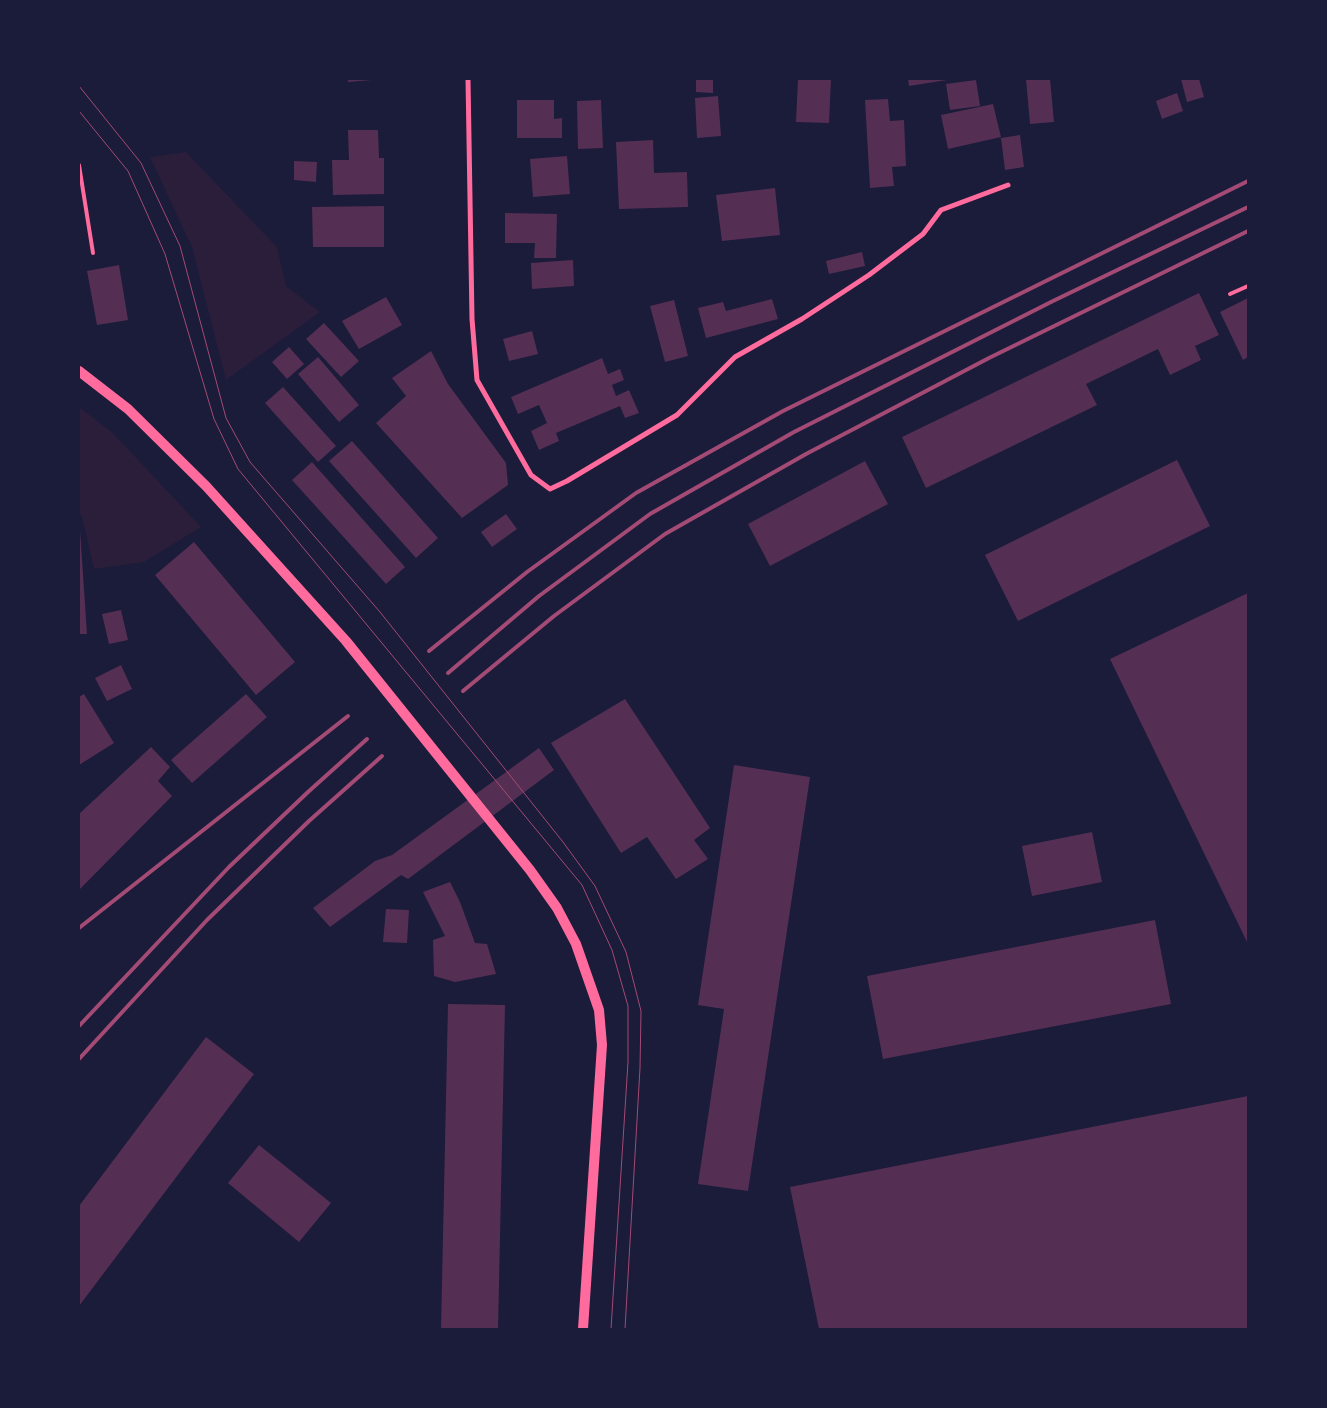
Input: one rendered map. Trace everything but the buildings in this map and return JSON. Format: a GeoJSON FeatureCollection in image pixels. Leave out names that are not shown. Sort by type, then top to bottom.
{"type":"FeatureCollection","features":[{"type":"Feature","properties":{"kind":"main road"},"geometry":{"type":"LineString","coordinates":[[79,371],[128,409],[206,486],[346,641],[530,870],[557,908],[576,944],[599,1010],[602,1045],[583,1329]]}},
{"type":"Feature","properties":{"kind":"street"},"geometry":{"type":"LineString","coordinates":[[468,79],[472,318],[477,380],[531,475],[550,489],[567,481],[677,415],[735,357],[802,319],[869,275],[923,234],[941,210],[1008,185]]}},
{"type":"Feature","properties":{"kind":"lane"},"geometry":{"type":"LineString","coordinates":[[79,165],[92,253]]}},
{"type":"Feature","properties":{"kind":"lane"},"geometry":{"type":"LineString","coordinates":[[1230,294],[1248,286]]}},
{"type":"Feature","properties":{"kind":"shaded area"},"geometry":{"type":"Polygon","coordinates":[[[186,152],[277,247],[286,286],[320,312],[226,380],[192,247],[150,157],[186,152]]]}},
{"type":"Feature","properties":{"kind":"shaded area"},"geometry":{"type":"Polygon","coordinates":[[[79,407],[113,433],[201,527],[144,562],[94,569],[82,517],[79,513],[79,407]]]}},
{"type":"Feature","properties":{"kind":"tram line"},"geometry":{"type":"LineString","coordinates":[[79,86],[141,163],[180,246],[226,418],[250,462],[380,612],[563,842],[595,886],[626,952],[641,1011],[640,1068],[625,1329]]}},
{"type":"Feature","properties":{"kind":"tram line"},"geometry":{"type":"LineString","coordinates":[[79,111],[128,171],[165,254],[214,419],[238,469],[582,885],[612,950],[628,1006],[628,1062],[611,1329]]}},
{"type":"Feature","properties":{"kind":"railway"},"geometry":{"type":"LineString","coordinates":[[429,651],[527,572],[636,493],[783,411],[1248,181]]}},
{"type":"Feature","properties":{"kind":"railway"},"geometry":{"type":"LineString","coordinates":[[448,673],[539,596],[650,514],[794,432],[1053,301],[1248,207]]}},
{"type":"Feature","properties":{"kind":"railway"},"geometry":{"type":"LineString","coordinates":[[463,691],[554,616],[665,534],[806,454],[989,358],[1248,231]]}},
{"type":"Feature","properties":{"kind":"railway"},"geometry":{"type":"LineString","coordinates":[[79,928],[348,716]]}},
{"type":"Feature","properties":{"kind":"railway"},"geometry":{"type":"LineString","coordinates":[[79,1026],[229,867],[367,739]]}},
{"type":"Feature","properties":{"kind":"railway"},"geometry":{"type":"LineString","coordinates":[[79,1059],[207,920],[309,821],[382,756]]}}]}
